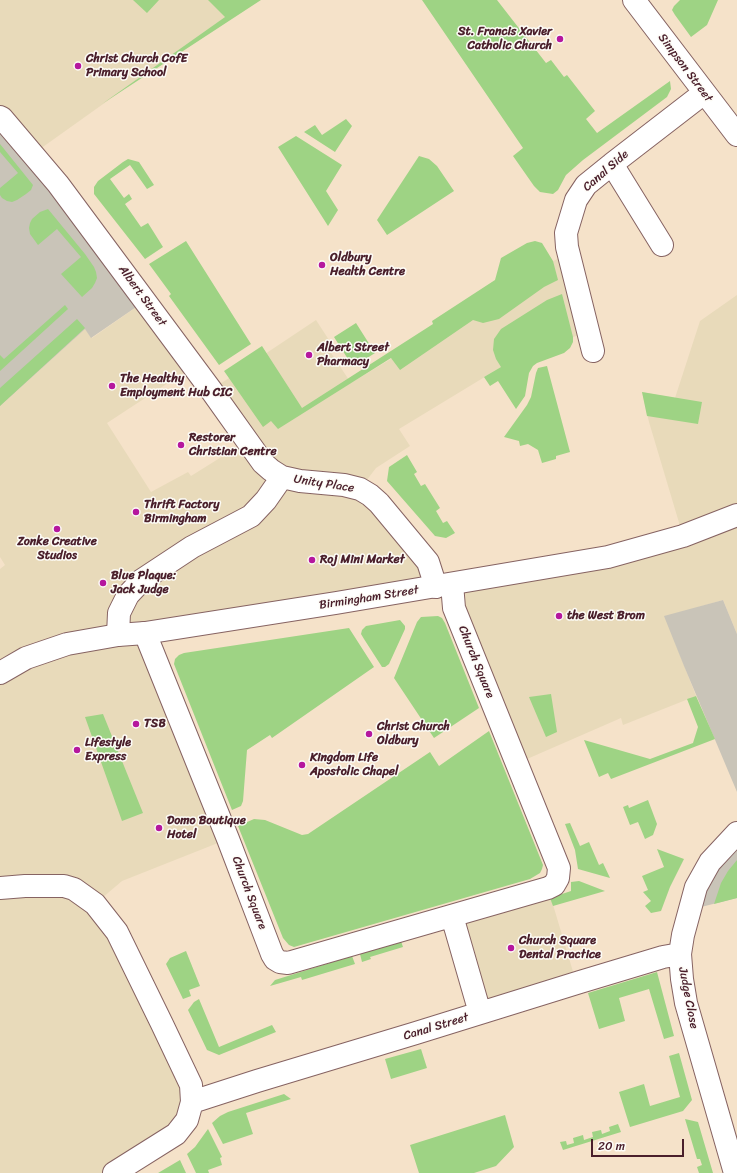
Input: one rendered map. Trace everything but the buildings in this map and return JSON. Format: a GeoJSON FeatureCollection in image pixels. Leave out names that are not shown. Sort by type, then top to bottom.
{"type":"FeatureCollection","features":[{"type":"Feature","properties":{"kind":"street","name":"Simpson Street"},"geometry":{"type":"LineString","coordinates":[[637,1],[704,93],[737,135]]}},
{"type":"Feature","properties":{"kind":"street","name":"Canal Side"},"geometry":{"type":"LineString","coordinates":[[593,351],[567,247],[566,233],[576,200],[586,186],[612,164],[704,93]]}},
{"type":"Feature","properties":{"kind":"street","name":"Albert Street"},"geometry":{"type":"LineString","coordinates":[[0,117],[58,184],[211,390],[263,463],[271,470],[282,476]]}},
{"type":"Feature","properties":{"kind":"street"},"geometry":{"type":"LineString","coordinates":[[612,164],[662,245]]}},
{"type":"Feature","properties":{"kind":"street","name":"Unity Place"},"geometry":{"type":"LineString","coordinates":[[118,635],[119,613],[128,595],[142,580],[192,547],[251,516],[266,500],[282,476],[300,482],[360,489],[370,495],[379,503],[428,562],[444,586]]}},
{"type":"Feature","properties":{"kind":"street","name":"Birmingham Street"},"geometry":{"type":"LineString","coordinates":[[0,673],[26,658],[67,644],[444,586],[608,557],[683,536],[737,515]]}},
{"type":"Feature","properties":{"kind":"street","name":"Church Square"},"geometry":{"type":"LineString","coordinates":[[145,633],[272,954],[275,959],[280,962],[288,963],[548,888],[554,885],[558,878],[559,868],[444,586]]}},
{"type":"Feature","properties":{"kind":"street","name":"Judge Close"},"geometry":{"type":"LineString","coordinates":[[735,1173],[686,1003],[680,954],[683,935],[696,887],[710,862],[737,833]]}},
{"type":"Feature","properties":{"kind":"street"},"geometry":{"type":"LineString","coordinates":[[0,888],[25,886],[64,886],[74,889],[95,904],[117,932],[191,1085],[192,1102],[187,1120],[176,1134],[114,1173]]}},
{"type":"Feature","properties":{"kind":"street"},"geometry":{"type":"LineString","coordinates":[[452,916],[480,1013]]}},
{"type":"Feature","properties":{"kind":"street","name":"Canal Street"},"geometry":{"type":"LineString","coordinates":[[192,1102],[663,957],[680,954]]}},
{"type":"Feature","properties":{"kind":"shaded area","name":"Christ Church CofE Primary School"},"geometry":{"type":"Polygon","coordinates":[[[0,0],[249,0],[33,154],[0,117],[0,0]]]}},
{"type":"Feature","properties":{"kind":"shaded area"},"geometry":{"type":"Polygon","coordinates":[[[0,117],[145,301],[91,338],[85,329],[0,406],[0,117]]]}},
{"type":"Feature","properties":{"kind":"shaded area"},"geometry":{"type":"Polygon","coordinates":[[[569,254],[589,332],[511,361],[399,429],[410,446],[376,468],[360,489],[436,587],[146,633],[228,839],[122,881],[95,904],[180,1061],[187,1120],[114,1173],[0,1173],[0,569],[5,565],[0,557],[0,406],[85,328],[92,338],[145,301],[194,366],[107,423],[151,492],[188,472],[191,476],[247,441],[211,390],[316,320],[329,340],[325,344],[351,383],[553,261],[569,254]]]}},
{"type":"Feature","properties":{"kind":"shaded area"},"geometry":{"type":"Polygon","coordinates":[[[737,295],[737,634],[723,600],[699,607],[675,642],[696,696],[623,725],[621,718],[527,759],[452,584],[683,536],[649,422],[642,392],[675,398],[700,321],[737,295]]]}},
{"type":"Feature","properties":{"kind":"shaded area"},"geometry":{"type":"Polygon","coordinates":[[[723,600],[737,634],[737,792],[664,616],[723,600]]]}},
{"type":"Feature","properties":{"kind":"shaded area"},"geometry":{"type":"Polygon","coordinates":[[[737,833],[737,898],[689,910],[737,833]]]}},
{"type":"Feature","properties":{"kind":"shaded area","name":"Church Square Dental Practice"},"geometry":{"type":"Polygon","coordinates":[[[548,888],[574,975],[480,1013],[452,916],[548,888]]]}},
{"type":"Feature","properties":{"kind":"green space"},"geometry":{"type":"Polygon","coordinates":[[[133,0],[159,0],[147,13],[133,0]]]}},
{"type":"Feature","properties":{"kind":"green space"},"geometry":{"type":"Polygon","coordinates":[[[208,0],[261,0],[102,104],[225,17],[208,0]]]}},
{"type":"Feature","properties":{"kind":"green space"},"geometry":{"type":"Polygon","coordinates":[[[422,0],[497,0],[546,63],[551,60],[564,77],[567,75],[595,111],[586,119],[597,133],[670,81],[671,89],[667,97],[583,160],[566,175],[558,190],[553,194],[540,192],[534,186],[513,156],[523,148],[422,0]]]}},
{"type":"Feature","properties":{"kind":"green space"},"geometry":{"type":"Polygon","coordinates":[[[680,0],[718,0],[707,25],[691,37],[672,10],[680,0]]]}},
{"type":"Feature","properties":{"kind":"green space"},"geometry":{"type":"Polygon","coordinates":[[[346,119],[352,126],[335,152],[304,132],[315,125],[322,135],[346,119]]]}},
{"type":"Feature","properties":{"kind":"green space"},"geometry":{"type":"Polygon","coordinates":[[[296,136],[342,165],[326,191],[338,210],[328,226],[278,147],[296,136]]]}},
{"type":"Feature","properties":{"kind":"green space"},"geometry":{"type":"Polygon","coordinates":[[[0,144],[33,185],[31,190],[12,202],[2,198],[0,195],[0,188],[18,173],[0,152],[0,144]]]}},
{"type":"Feature","properties":{"kind":"green space"},"geometry":{"type":"Polygon","coordinates":[[[419,156],[429,159],[437,166],[454,191],[387,235],[377,220],[419,156]]]}},
{"type":"Feature","properties":{"kind":"green space"},"geometry":{"type":"Polygon","coordinates":[[[128,159],[139,162],[154,185],[147,189],[130,165],[110,179],[124,198],[129,194],[132,199],[125,204],[141,227],[148,223],[163,247],[145,259],[94,194],[94,187],[98,181],[128,159]]]}},
{"type":"Feature","properties":{"kind":"green space"},"geometry":{"type":"Polygon","coordinates":[[[48,209],[85,254],[96,272],[97,278],[95,283],[92,288],[82,297],[61,274],[81,257],[57,229],[38,245],[30,234],[29,228],[32,219],[40,212],[48,209]]]}},
{"type":"Feature","properties":{"kind":"green space"},"geometry":{"type":"Polygon","coordinates":[[[186,241],[251,344],[219,365],[169,296],[171,294],[149,264],[186,241]]]}},
{"type":"Feature","properties":{"kind":"green space"},"geometry":{"type":"Polygon","coordinates":[[[535,241],[542,243],[553,261],[558,280],[544,287],[499,319],[483,323],[473,320],[400,370],[391,358],[278,429],[271,421],[263,427],[224,371],[262,346],[302,408],[433,324],[432,321],[495,280],[501,258],[527,243],[535,241]]]}},
{"type":"Feature","properties":{"kind":"green space"},"geometry":{"type":"Polygon","coordinates":[[[562,294],[573,342],[570,348],[564,353],[537,363],[533,366],[529,373],[525,396],[516,409],[498,381],[490,386],[484,377],[501,367],[493,350],[494,339],[501,329],[547,300],[562,294]]]}},
{"type":"Feature","properties":{"kind":"green space"},"geometry":{"type":"Polygon","coordinates":[[[65,305],[68,309],[0,371],[0,355],[4,359],[65,305]]]}},
{"type":"Feature","properties":{"kind":"green space"},"geometry":{"type":"Polygon","coordinates":[[[77,319],[85,328],[0,406],[0,388],[77,319]]]}},
{"type":"Feature","properties":{"kind":"green space"},"geometry":{"type":"Polygon","coordinates":[[[356,323],[375,353],[353,367],[334,337],[356,323]]]}},
{"type":"Feature","properties":{"kind":"green space"},"geometry":{"type":"Polygon","coordinates":[[[547,366],[570,452],[556,456],[556,459],[542,463],[538,450],[528,444],[520,446],[519,441],[504,437],[531,397],[538,368],[547,366]]]}},
{"type":"Feature","properties":{"kind":"green space"},"geometry":{"type":"Polygon","coordinates":[[[642,392],[702,402],[698,424],[647,416],[642,392]]]}},
{"type":"Feature","properties":{"kind":"green space"},"geometry":{"type":"Polygon","coordinates":[[[407,455],[417,472],[414,474],[421,486],[425,484],[440,508],[436,511],[443,523],[447,521],[455,533],[446,538],[435,536],[387,481],[389,467],[407,455]]]}},
{"type":"Feature","properties":{"kind":"green space"},"geometry":{"type":"Polygon","coordinates":[[[438,616],[442,618],[445,623],[479,708],[434,738],[394,678],[417,622],[421,617],[438,616]]]}},
{"type":"Feature","properties":{"kind":"green space"},"geometry":{"type":"Polygon","coordinates":[[[400,620],[405,626],[405,629],[389,664],[382,667],[361,634],[362,630],[366,626],[400,620]]]}},
{"type":"Feature","properties":{"kind":"green space"},"geometry":{"type":"Polygon","coordinates":[[[349,628],[374,667],[272,738],[270,735],[247,750],[243,801],[241,806],[232,810],[174,664],[175,659],[184,653],[349,628]]]}},
{"type":"Feature","properties":{"kind":"green space"},"geometry":{"type":"Polygon","coordinates":[[[551,694],[557,732],[546,737],[529,697],[551,694]]]}},
{"type":"Feature","properties":{"kind":"green space"},"geometry":{"type":"Polygon","coordinates":[[[696,696],[715,739],[611,779],[608,773],[599,777],[584,740],[650,759],[693,743],[698,727],[687,699],[696,696]]]}},
{"type":"Feature","properties":{"kind":"green space"},"geometry":{"type":"Polygon","coordinates":[[[103,714],[143,813],[122,821],[85,717],[103,714]]]}},
{"type":"Feature","properties":{"kind":"green space"},"geometry":{"type":"Polygon","coordinates":[[[489,731],[543,865],[540,873],[530,879],[294,947],[289,945],[283,938],[238,826],[254,819],[265,820],[302,835],[308,834],[430,752],[439,766],[489,731]]]}},
{"type":"Feature","properties":{"kind":"green space"},"geometry":{"type":"Polygon","coordinates":[[[648,800],[657,824],[653,835],[645,839],[638,822],[630,825],[623,807],[628,805],[629,808],[648,800]]]}},
{"type":"Feature","properties":{"kind":"green space"},"geometry":{"type":"Polygon","coordinates":[[[570,823],[580,846],[589,842],[599,865],[603,863],[610,878],[578,869],[575,850],[565,824],[570,823]]]}},
{"type":"Feature","properties":{"kind":"green space"},"geometry":{"type":"Polygon","coordinates":[[[657,849],[684,859],[670,887],[661,911],[651,913],[645,906],[651,901],[643,892],[648,890],[642,876],[664,867],[657,849]]]}},
{"type":"Feature","properties":{"kind":"green space"},"geometry":{"type":"Polygon","coordinates":[[[737,860],[737,898],[714,904],[721,883],[737,860]]]}},
{"type":"Feature","properties":{"kind":"green space"},"geometry":{"type":"Polygon","coordinates":[[[579,881],[605,891],[553,906],[550,898],[571,891],[571,882],[579,881]]]}},
{"type":"Feature","properties":{"kind":"green space"},"geometry":{"type":"Polygon","coordinates":[[[401,941],[403,947],[370,957],[371,959],[362,962],[360,954],[401,941]]]}},
{"type":"Feature","properties":{"kind":"green space"},"geometry":{"type":"Polygon","coordinates":[[[186,951],[200,986],[189,990],[191,996],[183,999],[166,964],[170,958],[186,951]]]}},
{"type":"Feature","properties":{"kind":"green space"},"geometry":{"type":"Polygon","coordinates":[[[352,956],[355,964],[302,980],[301,977],[270,986],[275,980],[352,956]]]}},
{"type":"Feature","properties":{"kind":"green space"},"geometry":{"type":"Polygon","coordinates":[[[657,972],[674,1036],[664,1039],[649,989],[619,998],[625,1021],[599,1029],[588,993],[657,972]]]}},
{"type":"Feature","properties":{"kind":"green space"},"geometry":{"type":"Polygon","coordinates":[[[199,999],[219,1047],[272,1025],[276,1032],[219,1055],[207,1050],[188,1010],[194,1002],[199,999]]]}},
{"type":"Feature","properties":{"kind":"green space"},"geometry":{"type":"Polygon","coordinates":[[[421,1049],[427,1068],[391,1079],[385,1059],[421,1049]]]}},
{"type":"Feature","properties":{"kind":"green space"},"geometry":{"type":"Polygon","coordinates":[[[679,1053],[692,1100],[683,1111],[630,1127],[619,1092],[644,1084],[650,1106],[680,1097],[669,1056],[679,1053]]]}},
{"type":"Feature","properties":{"kind":"green space"},"geometry":{"type":"Polygon","coordinates":[[[284,1094],[291,1099],[246,1113],[253,1134],[223,1144],[212,1123],[220,1116],[284,1094]]]}},
{"type":"Feature","properties":{"kind":"green space"},"geometry":{"type":"Polygon","coordinates":[[[505,1115],[514,1147],[496,1166],[474,1173],[419,1173],[410,1145],[505,1115]]]}},
{"type":"Feature","properties":{"kind":"green space"},"geometry":{"type":"Polygon","coordinates":[[[685,1119],[698,1122],[713,1173],[699,1173],[697,1167],[702,1165],[700,1159],[697,1159],[685,1119]]]}},
{"type":"Feature","properties":{"kind":"green space"},"geometry":{"type":"Polygon","coordinates":[[[618,1124],[621,1132],[563,1150],[560,1142],[566,1141],[567,1145],[574,1143],[573,1138],[583,1135],[584,1140],[593,1137],[592,1132],[601,1130],[602,1134],[610,1131],[609,1127],[618,1124]]]}},
{"type":"Feature","properties":{"kind":"green space"},"geometry":{"type":"Polygon","coordinates":[[[208,1129],[222,1157],[220,1158],[222,1165],[208,1170],[209,1173],[196,1173],[187,1154],[195,1147],[208,1129]]]}},
{"type":"Feature","properties":{"kind":"green space"},"geometry":{"type":"Polygon","coordinates":[[[180,1160],[186,1173],[158,1173],[180,1160]]]}},
{"type":"Feature","properties":{"kind":"place","name":"St. Francis Xavier Catholic Church"},"geometry":{"type":"Point","coordinates":[560,39]}},
{"type":"Feature","properties":{"kind":"place","name":"Christ Church CofE Primary School"},"geometry":{"type":"Point","coordinates":[78,66]}},
{"type":"Feature","properties":{"kind":"place","name":"Oldbury Health Centre"},"geometry":{"type":"Point","coordinates":[322,265]}},
{"type":"Feature","properties":{"kind":"place","name":"Albert Street Pharmacy"},"geometry":{"type":"Point","coordinates":[309,355]}},
{"type":"Feature","properties":{"kind":"place","name":"The Healthy Employment Hub CIC"},"geometry":{"type":"Point","coordinates":[112,386]}},
{"type":"Feature","properties":{"kind":"place","name":"Restorer Christian Centre"},"geometry":{"type":"Point","coordinates":[181,445]}},
{"type":"Feature","properties":{"kind":"place","name":"Thrift Factory Birmingham"},"geometry":{"type":"Point","coordinates":[136,512]}},
{"type":"Feature","properties":{"kind":"place","name":"Zonke Creative Studios"},"geometry":{"type":"Point","coordinates":[57,529]}},
{"type":"Feature","properties":{"kind":"place","name":"Roj Mini Market"},"geometry":{"type":"Point","coordinates":[312,560]}},
{"type":"Feature","properties":{"kind":"place","name":"Blue Plaque: Jack Judge"},"geometry":{"type":"Point","coordinates":[103,583]}},
{"type":"Feature","properties":{"kind":"place","name":"the West Brom"},"geometry":{"type":"Point","coordinates":[559,616]}},
{"type":"Feature","properties":{"kind":"place","name":"TSB"},"geometry":{"type":"Point","coordinates":[136,724]}},
{"type":"Feature","properties":{"kind":"place","name":"Christ Church Oldbury"},"geometry":{"type":"Point","coordinates":[369,734]}},
{"type":"Feature","properties":{"kind":"place","name":"Lifestyle Express"},"geometry":{"type":"Point","coordinates":[77,750]}},
{"type":"Feature","properties":{"kind":"place","name":"Kingdom Life Apostolic Chapel"},"geometry":{"type":"Point","coordinates":[302,765]}},
{"type":"Feature","properties":{"kind":"place","name":"Domo Boutique Hotel"},"geometry":{"type":"Point","coordinates":[159,828]}},
{"type":"Feature","properties":{"kind":"place","name":"Church Square Dental Practice"},"geometry":{"type":"Point","coordinates":[511,948]}}]}
